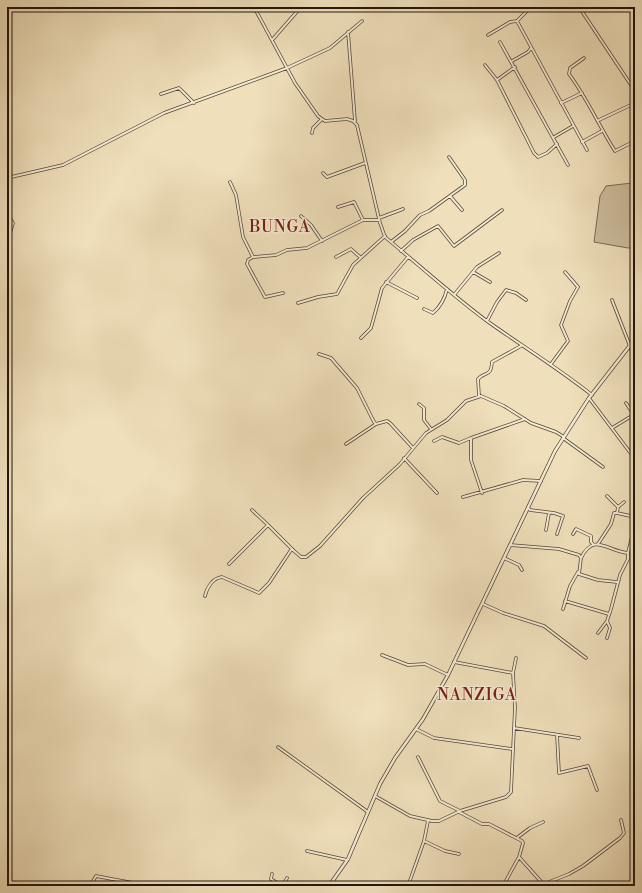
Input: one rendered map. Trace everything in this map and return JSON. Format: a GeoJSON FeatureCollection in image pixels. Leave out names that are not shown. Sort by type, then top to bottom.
{"type":"FeatureCollection","features":[{"type":"Feature","properties":{"kind":"street"},"geometry":{"type":"LineString","coordinates":[[254,7],[274,40],[287,68],[315,112],[322,119],[347,119],[355,122]]}},
{"type":"Feature","properties":{"kind":"street"},"geometry":{"type":"LineString","coordinates":[[274,40],[301,7]]}},
{"type":"Feature","properties":{"kind":"street"},"geometry":{"type":"LineString","coordinates":[[488,35],[510,22],[517,21],[532,7]]}},
{"type":"Feature","properties":{"kind":"street"},"geometry":{"type":"LineString","coordinates":[[579,7],[635,91]]}},
{"type":"Feature","properties":{"kind":"street"},"geometry":{"type":"LineString","coordinates":[[7,178],[63,165],[160,116],[287,68],[330,48],[362,21]]}},
{"type":"Feature","properties":{"kind":"street"},"geometry":{"type":"LineString","coordinates":[[517,21],[587,150]]}},
{"type":"Feature","properties":{"kind":"street"},"geometry":{"type":"LineString","coordinates":[[348,32],[355,122],[379,219],[385,236],[454,295],[488,321],[521,346],[551,364],[592,394]]}},
{"type":"Feature","properties":{"kind":"street"},"geometry":{"type":"LineString","coordinates":[[500,42],[512,61],[568,165]]}},
{"type":"Feature","properties":{"kind":"street"},"geometry":{"type":"LineString","coordinates":[[512,61],[528,52],[531,48]]}},
{"type":"Feature","properties":{"kind":"street"},"geometry":{"type":"LineString","coordinates":[[584,58],[569,71],[569,74],[599,120],[603,131],[615,151],[635,141]]}},
{"type":"Feature","properties":{"kind":"street"},"geometry":{"type":"LineString","coordinates":[[485,65],[497,80],[534,153],[538,157],[547,153],[557,144]]}},
{"type":"Feature","properties":{"kind":"street"},"geometry":{"type":"LineString","coordinates":[[497,80],[514,67]]}},
{"type":"Feature","properties":{"kind":"street"},"geometry":{"type":"LineString","coordinates":[[161,94],[179,88],[194,103]]}},
{"type":"Feature","properties":{"kind":"street"},"geometry":{"type":"LineString","coordinates":[[561,103],[582,93]]}},
{"type":"Feature","properties":{"kind":"street"},"geometry":{"type":"LineString","coordinates":[[599,120],[635,103]]}},
{"type":"Feature","properties":{"kind":"street"},"geometry":{"type":"LineString","coordinates":[[312,133],[313,128],[322,119]]}},
{"type":"Feature","properties":{"kind":"street"},"geometry":{"type":"LineString","coordinates":[[554,137],[573,126]]}},
{"type":"Feature","properties":{"kind":"street"},"geometry":{"type":"LineString","coordinates":[[582,142],[603,131]]}},
{"type":"Feature","properties":{"kind":"street"},"geometry":{"type":"LineString","coordinates":[[391,242],[405,231],[420,215],[429,211],[466,183],[449,157]]}},
{"type":"Feature","properties":{"kind":"street"},"geometry":{"type":"LineString","coordinates":[[323,173],[327,177],[365,163]]}},
{"type":"Feature","properties":{"kind":"street"},"geometry":{"type":"LineString","coordinates":[[230,182],[236,195],[243,237],[253,257]]}},
{"type":"Feature","properties":{"kind":"street"},"geometry":{"type":"LineString","coordinates":[[7,193],[10,203],[7,215],[13,222],[11,230]]}},
{"type":"Feature","properties":{"kind":"street"},"geometry":{"type":"LineString","coordinates":[[450,196],[462,210]]}},
{"type":"Feature","properties":{"kind":"street"},"geometry":{"type":"LineString","coordinates":[[338,207],[355,202],[363,220]]}},
{"type":"Feature","properties":{"kind":"street"},"geometry":{"type":"LineString","coordinates":[[283,293],[265,297],[247,263],[253,257],[276,255],[287,250],[307,248],[363,220],[379,219],[403,209]]}},
{"type":"Feature","properties":{"kind":"street"},"geometry":{"type":"LineString","coordinates":[[401,251],[413,240],[438,226],[454,246],[502,210]]}},
{"type":"Feature","properties":{"kind":"street"},"geometry":{"type":"LineString","coordinates":[[301,216],[311,225],[322,241]]}},
{"type":"Feature","properties":{"kind":"street"},"geometry":{"type":"LineString","coordinates":[[298,303],[318,297],[337,294],[350,269],[360,257],[385,236]]}},
{"type":"Feature","properties":{"kind":"street"},"geometry":{"type":"LineString","coordinates":[[336,257],[351,249],[360,257]]}},
{"type":"Feature","properties":{"kind":"street"},"geometry":{"type":"LineString","coordinates":[[454,295],[477,267],[499,253]]}},
{"type":"Feature","properties":{"kind":"street"},"geometry":{"type":"LineString","coordinates":[[361,338],[371,328],[382,288],[408,257]]}},
{"type":"Feature","properties":{"kind":"street"},"geometry":{"type":"LineString","coordinates":[[473,272],[490,282]]}},
{"type":"Feature","properties":{"kind":"street"},"geometry":{"type":"LineString","coordinates":[[551,364],[568,341],[561,325],[570,301],[578,287],[565,272]]}},
{"type":"Feature","properties":{"kind":"street"},"geometry":{"type":"LineString","coordinates":[[386,282],[416,298]]}},
{"type":"Feature","properties":{"kind":"street"},"geometry":{"type":"LineString","coordinates":[[424,309],[433,313],[441,304],[447,289]]}},
{"type":"Feature","properties":{"kind":"street"},"geometry":{"type":"LineString","coordinates":[[488,321],[497,302],[506,290],[516,293],[526,300]]}},
{"type":"Feature","properties":{"kind":"street"},"geometry":{"type":"LineString","coordinates":[[612,300],[635,359]]}},
{"type":"Feature","properties":{"kind":"street"},"geometry":{"type":"LineString","coordinates":[[329,886],[347,860],[375,796],[395,758],[416,730],[448,675],[563,438],[589,398],[635,339]]}},
{"type":"Feature","properties":{"kind":"street"},"geometry":{"type":"LineString","coordinates":[[479,396],[478,378],[488,374],[492,369],[492,362],[497,358],[521,346]]}},
{"type":"Feature","properties":{"kind":"street"},"geometry":{"type":"LineString","coordinates":[[319,354],[331,358],[357,388],[376,424]]}},
{"type":"Feature","properties":{"kind":"street"},"geometry":{"type":"LineString","coordinates":[[252,510],[301,557],[306,557],[320,546],[431,429],[447,420],[466,401],[479,396],[504,406],[525,419],[556,432],[603,467]]}},
{"type":"Feature","properties":{"kind":"street"},"geometry":{"type":"LineString","coordinates":[[589,398],[635,458]]}},
{"type":"Feature","properties":{"kind":"street"},"geometry":{"type":"LineString","coordinates":[[612,428],[635,415],[626,403]]}},
{"type":"Feature","properties":{"kind":"street"},"geometry":{"type":"LineString","coordinates":[[419,404],[424,408],[424,420],[431,429]]}},
{"type":"Feature","properties":{"kind":"street"},"geometry":{"type":"LineString","coordinates":[[434,441],[442,437],[459,442],[525,419]]}},
{"type":"Feature","properties":{"kind":"street"},"geometry":{"type":"LineString","coordinates":[[346,444],[376,424],[390,422],[413,448]]}},
{"type":"Feature","properties":{"kind":"street"},"geometry":{"type":"LineString","coordinates":[[471,438],[471,460],[482,493]]}},
{"type":"Feature","properties":{"kind":"street"},"geometry":{"type":"LineString","coordinates":[[404,458],[437,493]]}},
{"type":"Feature","properties":{"kind":"street"},"geometry":{"type":"LineString","coordinates":[[463,497],[482,493],[523,480],[541,481]]}},
{"type":"Feature","properties":{"kind":"street"},"geometry":{"type":"LineString","coordinates":[[607,496],[618,507]]}},
{"type":"Feature","properties":{"kind":"street"},"geometry":{"type":"LineString","coordinates":[[597,544],[612,524],[614,513],[617,513],[618,507],[624,502]]}},
{"type":"Feature","properties":{"kind":"street"},"geometry":{"type":"LineString","coordinates":[[528,508],[563,516],[557,534]]}},
{"type":"Feature","properties":{"kind":"street"},"geometry":{"type":"LineString","coordinates":[[546,530],[549,513]]}},
{"type":"Feature","properties":{"kind":"street"},"geometry":{"type":"LineString","coordinates":[[617,513],[635,517]]}},
{"type":"Feature","properties":{"kind":"street"},"geometry":{"type":"LineString","coordinates":[[598,633],[607,621],[618,582],[628,559],[635,524]]}},
{"type":"Feature","properties":{"kind":"street"},"geometry":{"type":"LineString","coordinates":[[229,564],[268,525]]}},
{"type":"Feature","properties":{"kind":"street"},"geometry":{"type":"LineString","coordinates":[[573,534],[576,529],[591,536],[591,542],[593,544]]}},
{"type":"Feature","properties":{"kind":"street"},"geometry":{"type":"LineString","coordinates":[[631,543],[631,548],[635,554]]}},
{"type":"Feature","properties":{"kind":"street"},"geometry":{"type":"LineString","coordinates":[[563,608],[570,586],[578,572],[581,558],[590,545],[597,544],[628,553]]}},
{"type":"Feature","properties":{"kind":"street"},"geometry":{"type":"LineString","coordinates":[[510,545],[559,549],[579,554],[584,553]]}},
{"type":"Feature","properties":{"kind":"street"},"geometry":{"type":"LineString","coordinates":[[205,596],[208,587],[213,581],[222,577],[259,592],[269,582],[291,550],[293,550]]}},
{"type":"Feature","properties":{"kind":"street"},"geometry":{"type":"LineString","coordinates":[[579,554],[581,558]]}},
{"type":"Feature","properties":{"kind":"street"},"geometry":{"type":"LineString","coordinates":[[504,558],[519,565],[522,570]]}},
{"type":"Feature","properties":{"kind":"street"},"geometry":{"type":"LineString","coordinates":[[578,572],[579,574],[598,580],[618,582]]}},
{"type":"Feature","properties":{"kind":"street"},"geometry":{"type":"LineString","coordinates":[[565,601],[609,614]]}},
{"type":"Feature","properties":{"kind":"street"},"geometry":{"type":"LineString","coordinates":[[483,604],[503,614],[544,626],[586,658]]}},
{"type":"Feature","properties":{"kind":"street"},"geometry":{"type":"LineString","coordinates":[[607,621],[610,628],[607,638]]}},
{"type":"Feature","properties":{"kind":"street"},"geometry":{"type":"LineString","coordinates":[[382,655],[408,665],[425,664],[448,675]]}},
{"type":"Feature","properties":{"kind":"street"},"geometry":{"type":"LineString","coordinates":[[375,796],[410,816],[428,821],[439,820],[506,797],[511,792],[514,752],[512,749],[516,697],[513,673],[516,658]]}},
{"type":"Feature","properties":{"kind":"street"},"geometry":{"type":"LineString","coordinates":[[454,662],[513,673]]}},
{"type":"Feature","properties":{"kind":"street"},"geometry":{"type":"LineString","coordinates":[[514,728],[579,738]]}},
{"type":"Feature","properties":{"kind":"street"},"geometry":{"type":"LineString","coordinates":[[416,730],[434,738],[512,749]]}},
{"type":"Feature","properties":{"kind":"street"},"geometry":{"type":"LineString","coordinates":[[557,735],[558,773],[588,766],[597,790]]}},
{"type":"Feature","properties":{"kind":"street"},"geometry":{"type":"LineString","coordinates":[[278,747],[368,812]]}},
{"type":"Feature","properties":{"kind":"street"},"geometry":{"type":"LineString","coordinates":[[418,757],[440,801],[482,824],[489,824],[518,837],[523,843],[519,857],[503,886]]}},
{"type":"Feature","properties":{"kind":"street"},"geometry":{"type":"LineString","coordinates":[[519,857],[545,885],[583,866],[620,838],[624,834],[620,820]]}},
{"type":"Feature","properties":{"kind":"street"},"geometry":{"type":"LineString","coordinates":[[408,886],[424,842],[428,821]]}},
{"type":"Feature","properties":{"kind":"street"},"geometry":{"type":"LineString","coordinates":[[518,837],[530,828],[543,822]]}},
{"type":"Feature","properties":{"kind":"street"},"geometry":{"type":"LineString","coordinates":[[424,842],[445,851],[459,854]]}},
{"type":"Feature","properties":{"kind":"street"},"geometry":{"type":"LineString","coordinates":[[307,851],[347,860]]}},
{"type":"Feature","properties":{"kind":"street"},"geometry":{"type":"LineString","coordinates":[[272,874],[271,879],[282,886],[287,878]]}},
{"type":"Feature","properties":{"kind":"street"},"geometry":{"type":"LineString","coordinates":[[90,886],[96,876],[149,886]]}},
{"type":"Feature","properties":{"kind":"shaded area"},"geometry":{"type":"Polygon","coordinates":[[[632,183],[635,188],[635,247],[628,248],[594,242],[600,196],[606,186],[632,183]]]}},
{"type":"Feature","properties":{"kind":"district","name":"BUNGA"},"geometry":{"type":"Point","coordinates":[280,227]}},
{"type":"Feature","properties":{"kind":"district","name":"NANZIGA"},"geometry":{"type":"Point","coordinates":[477,695]}}]}
